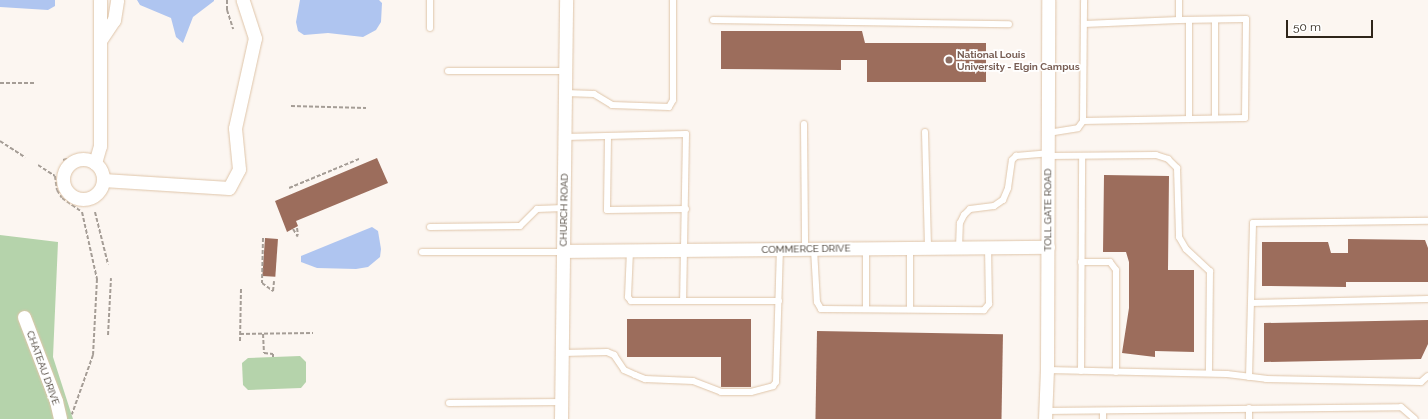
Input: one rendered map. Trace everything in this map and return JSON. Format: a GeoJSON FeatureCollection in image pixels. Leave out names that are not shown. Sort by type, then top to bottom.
{"type":"FeatureCollection","features":[{"type":"Feature","properties":{"kind":"street"},"geometry":{"type":"LineString","coordinates":[[96,163],[100,146],[101,39],[98,19],[100,0]]}},
{"type":"Feature","properties":{"kind":"street"},"geometry":{"type":"LineString","coordinates":[[101,39],[114,20],[117,0]]}},
{"type":"Feature","properties":{"kind":"street"},"geometry":{"type":"LineString","coordinates":[[103,180],[229,188],[239,169],[235,128],[255,38],[243,0]]}},
{"type":"Feature","properties":{"kind":"street","name":"CHURCH ROAD"},"geometry":{"type":"LineString","coordinates":[[561,419],[566,0]]}},
{"type":"Feature","properties":{"kind":"street","name":"TOLL GATE ROAD"},"geometry":{"type":"LineString","coordinates":[[1045,415],[1048,247],[1048,0]]}},
{"type":"Feature","properties":{"kind":"street"},"geometry":{"type":"LineString","coordinates":[[82,159],[96,163],[103,174],[103,180],[99,192],[88,199],[75,198],[65,189],[63,176],[70,164],[82,159]]}},
{"type":"Feature","properties":{"kind":"street","name":"COMMERCE DRIVE"},"geometry":{"type":"LineString","coordinates":[[563,252],[1048,247]]}},
{"type":"Feature","properties":{"kind":"street","name":"CHATEAU DRIVE"},"geometry":{"type":"LineString","coordinates":[[24,317],[56,401],[60,419]]}},
{"type":"Feature","properties":{"kind":"lane"},"geometry":{"type":"LineString","coordinates":[[430,0],[430,28]]}},
{"type":"Feature","properties":{"kind":"lane"},"geometry":{"type":"LineString","coordinates":[[565,93],[594,94],[612,106],[669,107],[673,100],[673,0]]}},
{"type":"Feature","properties":{"kind":"lane"},"geometry":{"type":"LineString","coordinates":[[1048,133],[1078,128],[1083,121],[1084,0]]}},
{"type":"Feature","properties":{"kind":"lane"},"geometry":{"type":"LineString","coordinates":[[1179,0],[1179,20]]}},
{"type":"Feature","properties":{"kind":"lane"},"geometry":{"type":"LineString","coordinates":[[1083,121],[1245,118],[1246,19],[1084,24]]}},
{"type":"Feature","properties":{"kind":"lane"},"geometry":{"type":"LineString","coordinates":[[713,20],[1009,24]]}},
{"type":"Feature","properties":{"kind":"lane"},"geometry":{"type":"LineString","coordinates":[[1189,20],[1189,119]]}},
{"type":"Feature","properties":{"kind":"lane"},"geometry":{"type":"LineString","coordinates":[[1215,20],[1215,118]]}},
{"type":"Feature","properties":{"kind":"lane"},"geometry":{"type":"LineString","coordinates":[[448,71],[565,71]]}},
{"type":"Feature","properties":{"kind":"lane"},"geometry":{"type":"LineString","coordinates":[[804,124],[810,249],[817,302],[822,308],[984,310],[989,304],[988,248]]}},
{"type":"Feature","properties":{"kind":"lane"},"geometry":{"type":"LineString","coordinates":[[925,132],[928,248]]}},
{"type":"Feature","properties":{"kind":"lane"},"geometry":{"type":"LineString","coordinates":[[564,138],[686,134],[686,209],[683,301]]}},
{"type":"Feature","properties":{"kind":"lane"},"geometry":{"type":"LineString","coordinates":[[608,137],[608,210],[686,209]]}},
{"type":"Feature","properties":{"kind":"lane"},"geometry":{"type":"LineString","coordinates":[[959,248],[960,223],[964,215],[970,209],[994,206],[1004,200],[1008,188],[1012,160],[1016,156],[1156,155],[1168,159],[1177,168],[1179,237],[1186,249],[1210,271],[1209,373]]}},
{"type":"Feature","properties":{"kind":"lane"},"geometry":{"type":"LineString","coordinates":[[1081,371],[1082,156]]}},
{"type":"Feature","properties":{"kind":"lane"},"geometry":{"type":"LineString","coordinates":[[430,227],[520,226],[537,209],[564,208]]}},
{"type":"Feature","properties":{"kind":"lane"},"geometry":{"type":"LineString","coordinates":[[1249,377],[1253,223],[1428,221]]}},
{"type":"Feature","properties":{"kind":"lane"},"geometry":{"type":"LineString","coordinates":[[866,249],[866,309]]}},
{"type":"Feature","properties":{"kind":"lane"},"geometry":{"type":"LineString","coordinates":[[910,249],[910,309]]}},
{"type":"Feature","properties":{"kind":"lane"},"geometry":{"type":"LineString","coordinates":[[562,353],[607,352],[614,355],[624,370],[645,379],[693,381],[720,392],[751,392],[768,389],[776,382],[780,250]]}},
{"type":"Feature","properties":{"kind":"lane"},"geometry":{"type":"LineString","coordinates":[[630,251],[628,297],[631,301],[779,301]]}},
{"type":"Feature","properties":{"kind":"lane"},"geometry":{"type":"LineString","coordinates":[[422,252],[563,252]]}},
{"type":"Feature","properties":{"kind":"lane"},"geometry":{"type":"LineString","coordinates":[[1082,262],[1110,262],[1116,270],[1116,372]]}},
{"type":"Feature","properties":{"kind":"lane"},"geometry":{"type":"LineString","coordinates":[[1251,303],[1428,299]]}},
{"type":"Feature","properties":{"kind":"lane"},"geometry":{"type":"LineString","coordinates":[[1047,370],[1209,373],[1249,377],[1421,382],[1428,376]]}},
{"type":"Feature","properties":{"kind":"lane"},"geometry":{"type":"LineString","coordinates":[[449,403],[561,402]]}},
{"type":"Feature","properties":{"kind":"lane"},"geometry":{"type":"LineString","coordinates":[[1045,415],[1103,411],[1401,407],[1415,419]]}},
{"type":"Feature","properties":{"kind":"lane"},"geometry":{"type":"LineString","coordinates":[[1249,408],[1249,419]]}},
{"type":"Feature","properties":{"kind":"lane"},"geometry":{"type":"LineString","coordinates":[[1103,411],[1103,419]]}},
{"type":"Feature","properties":{"kind":"path"},"geometry":{"type":"LineString","coordinates":[[227,0],[227,10],[233,29]]}},
{"type":"Feature","properties":{"kind":"path"},"geometry":{"type":"LineString","coordinates":[[0,83],[36,83]]}},
{"type":"Feature","properties":{"kind":"path"},"geometry":{"type":"LineString","coordinates":[[291,106],[366,108]]}},
{"type":"Feature","properties":{"kind":"path"},"geometry":{"type":"LineString","coordinates":[[0,141],[25,157]]}},
{"type":"Feature","properties":{"kind":"path"},"geometry":{"type":"LineString","coordinates":[[289,188],[359,159]]}},
{"type":"Feature","properties":{"kind":"path"},"geometry":{"type":"LineString","coordinates":[[38,165],[55,176],[57,190],[62,198],[82,212],[97,279],[93,355],[70,419]]}},
{"type":"Feature","properties":{"kind":"path"},"geometry":{"type":"LineString","coordinates":[[95,212],[108,264]]}},
{"type":"Feature","properties":{"kind":"path"},"geometry":{"type":"LineString","coordinates":[[293,229],[298,236],[297,228]]}},
{"type":"Feature","properties":{"kind":"path"},"geometry":{"type":"LineString","coordinates":[[263,238],[262,283],[272,291],[274,281]]}},
{"type":"Feature","properties":{"kind":"path"},"geometry":{"type":"LineString","coordinates":[[108,335],[111,278]]}},
{"type":"Feature","properties":{"kind":"path"},"geometry":{"type":"LineString","coordinates":[[240,341],[241,288]]}},
{"type":"Feature","properties":{"kind":"path"},"geometry":{"type":"LineString","coordinates":[[240,334],[313,333]]}},
{"type":"Feature","properties":{"kind":"path"},"geometry":{"type":"LineString","coordinates":[[263,334],[264,353],[273,354],[274,357]]}},
{"type":"Feature","properties":{"kind":"green space"},"geometry":{"type":"Polygon","coordinates":[[[0,235],[58,242],[53,357],[73,419],[0,419],[0,235]]]}},
{"type":"Feature","properties":{"kind":"green space"},"geometry":{"type":"Polygon","coordinates":[[[300,356],[306,362],[306,382],[301,388],[248,390],[243,385],[242,363],[248,358],[300,356]]]}},
{"type":"Feature","properties":{"kind":"water"},"geometry":{"type":"Polygon","coordinates":[[[0,0],[55,0],[55,6],[48,10],[0,7],[0,0]]]}},
{"type":"Feature","properties":{"kind":"water"},"geometry":{"type":"Polygon","coordinates":[[[137,0],[214,1],[193,17],[183,43],[176,37],[171,18],[140,5],[137,0]]]}},
{"type":"Feature","properties":{"kind":"water"},"geometry":{"type":"Polygon","coordinates":[[[300,0],[379,0],[382,3],[381,22],[376,30],[363,37],[328,33],[304,35],[298,31],[296,22],[300,0]]]}},
{"type":"Feature","properties":{"kind":"water"},"geometry":{"type":"Polygon","coordinates":[[[372,227],[378,231],[381,249],[380,257],[368,267],[356,269],[317,268],[301,262],[301,256],[372,227]]]}},
{"type":"Feature","properties":{"kind":"building"},"geometry":{"type":"Polygon","coordinates":[[[721,31],[862,31],[865,43],[986,43],[986,82],[867,82],[867,60],[841,60],[841,70],[721,69],[721,31]]]}},
{"type":"Feature","properties":{"kind":"building"},"geometry":{"type":"Polygon","coordinates":[[[377,158],[388,183],[296,221],[298,226],[287,232],[275,201],[377,158]]]}},
{"type":"Feature","properties":{"kind":"building"},"geometry":{"type":"Polygon","coordinates":[[[1104,175],[1169,176],[1168,270],[1194,270],[1194,352],[1155,351],[1155,357],[1122,353],[1129,308],[1129,262],[1126,252],[1103,252],[1104,175]]]}},
{"type":"Feature","properties":{"kind":"building"},"geometry":{"type":"Polygon","coordinates":[[[265,238],[278,239],[275,277],[262,276],[265,238]]]}},
{"type":"Feature","properties":{"kind":"building"},"geometry":{"type":"Polygon","coordinates":[[[1348,239],[1425,240],[1428,248],[1428,282],[1346,282],[1346,287],[1262,286],[1262,242],[1328,242],[1331,253],[1348,253],[1348,239]]]}},
{"type":"Feature","properties":{"kind":"building"},"geometry":{"type":"Polygon","coordinates":[[[627,319],[751,319],[751,387],[721,387],[721,357],[627,357],[627,319]]]}},
{"type":"Feature","properties":{"kind":"building"},"geometry":{"type":"Polygon","coordinates":[[[1428,320],[1428,344],[1421,359],[1264,362],[1264,323],[1428,320]]]}},
{"type":"Feature","properties":{"kind":"building"},"geometry":{"type":"Polygon","coordinates":[[[817,331],[1003,334],[1001,419],[815,419],[817,331]]]}},
{"type":"Feature","properties":{"kind":"place","name":"National Louis University - Elgin Campus"},"geometry":{"type":"Point","coordinates":[949,60]}}]}
